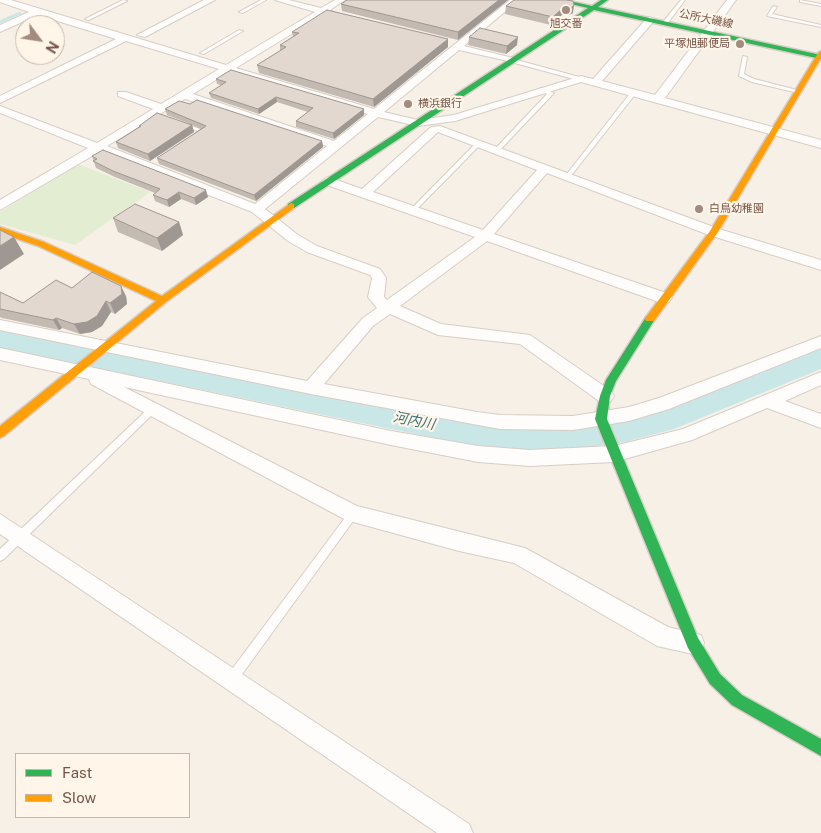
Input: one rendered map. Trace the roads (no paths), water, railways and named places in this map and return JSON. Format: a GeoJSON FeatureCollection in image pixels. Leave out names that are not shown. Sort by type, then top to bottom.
{"type":"FeatureCollection","features":[{"type":"Feature","properties":{"kind":"street"},"geometry":{"type":"LineString","coordinates":[[3,0],[25,4],[124,38],[233,66],[376,113],[418,123],[455,118],[581,79],[774,130],[789,137],[821,144]]}},
{"type":"Feature","properties":{"kind":"street"},"geometry":{"type":"LineString","coordinates":[[142,35],[211,0]]}},
{"type":"Feature","properties":{"kind":"street"},"geometry":{"type":"LineString","coordinates":[[279,0],[342,16]]}},
{"type":"Feature","properties":{"kind":"street"},"geometry":{"type":"LineString","coordinates":[[0,206],[159,113],[184,95],[342,0]]}},
{"type":"Feature","properties":{"kind":"street"},"geometry":{"type":"LineString","coordinates":[[258,209],[376,113],[455,45],[516,0]]}},
{"type":"Feature","properties":{"kind":"street","name":"公所大磯線"},"geometry":{"type":"LineString","coordinates":[[556,0],[820,56]]}},
{"type":"Feature","properties":{"kind":"street"},"geometry":{"type":"LineString","coordinates":[[0,433],[163,300],[269,221],[605,0]]}},
{"type":"Feature","properties":{"kind":"street"},"geometry":{"type":"LineString","coordinates":[[658,99],[732,0]]}},
{"type":"Feature","properties":{"kind":"street"},"geometry":{"type":"LineString","coordinates":[[0,18],[25,4]]}},
{"type":"Feature","properties":{"kind":"street"},"geometry":{"type":"LineString","coordinates":[[0,29],[40,9],[87,19],[142,35],[202,53],[233,66]]}},
{"type":"Feature","properties":{"kind":"street"},"geometry":{"type":"LineString","coordinates":[[596,82],[650,20]]}},
{"type":"Feature","properties":{"kind":"street"},"geometry":{"type":"LineString","coordinates":[[0,100],[124,38]]}},
{"type":"Feature","properties":{"kind":"street"},"geometry":{"type":"LineString","coordinates":[[455,45],[513,61]]}},
{"type":"Feature","properties":{"kind":"street"},"geometry":{"type":"LineString","coordinates":[[820,56],[714,232],[664,298],[611,380],[605,396],[602,422],[693,643],[715,679],[736,700],[821,748]]}},
{"type":"Feature","properties":{"kind":"street"},"geometry":{"type":"LineString","coordinates":[[122,94],[159,113]]}},
{"type":"Feature","properties":{"kind":"street"},"geometry":{"type":"LineString","coordinates":[[184,95],[336,145]]}},
{"type":"Feature","properties":{"kind":"street"},"geometry":{"type":"LineString","coordinates":[[0,109],[97,148],[152,165],[258,209],[269,221],[312,249],[375,272],[379,278],[376,297],[380,303],[387,307],[438,329],[524,339],[605,396]]}},
{"type":"Feature","properties":{"kind":"street"},"geometry":{"type":"LineString","coordinates":[[364,194],[434,129],[440,129],[714,232],[821,265]]}},
{"type":"Feature","properties":{"kind":"street"},"geometry":{"type":"LineString","coordinates":[[311,388],[368,322],[484,237],[545,168]]}},
{"type":"Feature","properties":{"kind":"street"},"geometry":{"type":"LineString","coordinates":[[328,181],[484,237],[664,298]]}},
{"type":"Feature","properties":{"kind":"street"},"geometry":{"type":"LineString","coordinates":[[0,230],[42,244],[163,300]]}},
{"type":"Feature","properties":{"kind":"street"},"geometry":{"type":"LineString","coordinates":[[0,325],[311,388],[500,422],[602,422],[663,404],[821,342]]}},
{"type":"Feature","properties":{"kind":"street"},"geometry":{"type":"LineString","coordinates":[[0,354],[78,368],[454,450],[530,458],[613,450],[686,435],[821,378]]}},
{"type":"Feature","properties":{"kind":"street"},"geometry":{"type":"LineString","coordinates":[[78,368],[353,514],[459,542],[518,555],[665,638],[693,643]]}},
{"type":"Feature","properties":{"kind":"street"},"geometry":{"type":"LineString","coordinates":[[767,401],[821,422]]}},
{"type":"Feature","properties":{"kind":"street"},"geometry":{"type":"LineString","coordinates":[[0,523],[460,833]]}},
{"type":"Feature","properties":{"kind":"lane"},"geometry":{"type":"LineString","coordinates":[[87,19],[125,0]]}},
{"type":"Feature","properties":{"kind":"lane"},"geometry":{"type":"LineString","coordinates":[[241,12],[264,0]]}},
{"type":"Feature","properties":{"kind":"lane"},"geometry":{"type":"LineString","coordinates":[[665,23],[684,0]]}},
{"type":"Feature","properties":{"kind":"lane"},"geometry":{"type":"LineString","coordinates":[[802,1],[821,5]]}},
{"type":"Feature","properties":{"kind":"lane"},"geometry":{"type":"LineString","coordinates":[[775,7],[769,16],[821,26]]}},
{"type":"Feature","properties":{"kind":"lane"},"geometry":{"type":"LineString","coordinates":[[202,53],[241,30]]}},
{"type":"Feature","properties":{"kind":"lane"},"geometry":{"type":"LineString","coordinates":[[745,57],[741,75],[752,80],[798,91]]}},
{"type":"Feature","properties":{"kind":"lane"},"geometry":{"type":"LineString","coordinates":[[513,61],[581,79]]}},
{"type":"Feature","properties":{"kind":"lane"},"geometry":{"type":"LineString","coordinates":[[497,150],[551,93],[541,90]]}},
{"type":"Feature","properties":{"kind":"lane"},"geometry":{"type":"LineString","coordinates":[[568,176],[634,92]]}},
{"type":"Feature","properties":{"kind":"lane"},"geometry":{"type":"LineString","coordinates":[[178,123],[202,131],[187,142]]}},
{"type":"Feature","properties":{"kind":"lane"},"geometry":{"type":"LineString","coordinates":[[413,210],[479,143]]}},
{"type":"Feature","properties":{"kind":"lane"},"geometry":{"type":"LineString","coordinates":[[0,556],[153,408]]}},
{"type":"Feature","properties":{"kind":"lane"},"geometry":{"type":"LineString","coordinates":[[231,680],[353,514]]}},
{"type":"Feature","properties":{"kind":"waterway"},"geometry":{"type":"LineString","coordinates":[[0,22],[20,13]]}},
{"type":"Feature","properties":{"kind":"waterway","name":"河内川"},"geometry":{"type":"LineString","coordinates":[[0,338],[502,439],[576,436],[625,429],[674,417],[821,357]]}},
{"type":"Feature","properties":{"kind":"place","name":"旭交番"},"geometry":{"type":"Point","coordinates":[566,10]}},
{"type":"Feature","properties":{"kind":"place","name":"平塚旭郵便局"},"geometry":{"type":"Point","coordinates":[740,44]}},
{"type":"Feature","properties":{"kind":"place","name":"横浜銀行"},"geometry":{"type":"Point","coordinates":[408,104]}},
{"type":"Feature","properties":{"kind":"place","name":"白鳥幼稚園"},"geometry":{"type":"Point","coordinates":[699,209]}}]}
